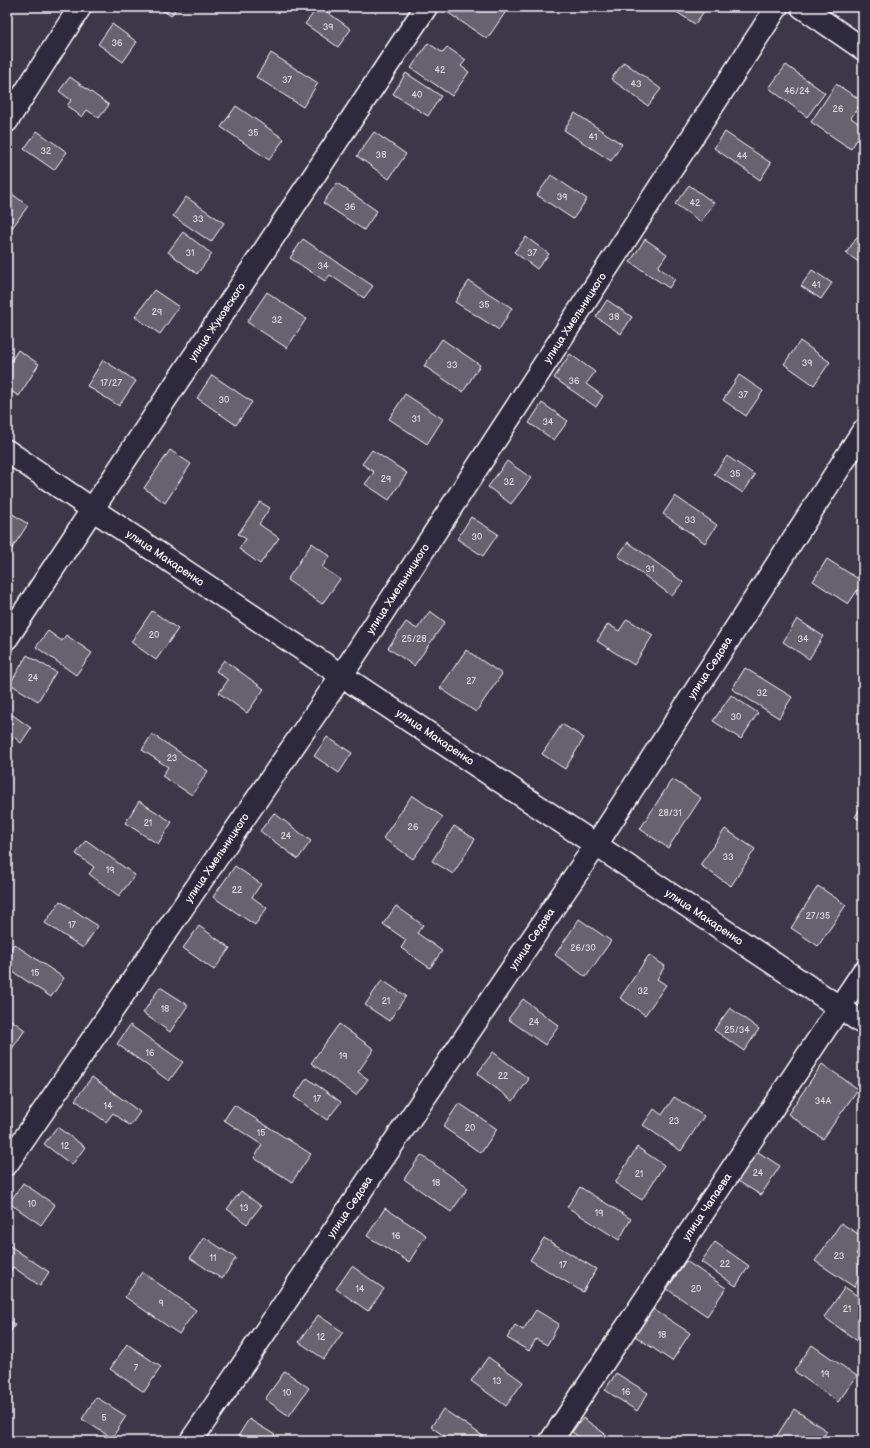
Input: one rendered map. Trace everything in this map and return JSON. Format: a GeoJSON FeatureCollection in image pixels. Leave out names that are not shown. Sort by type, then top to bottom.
{"type":"FeatureCollection","features":[{"type":"Feature","properties":{"kind":"street"},"geometry":{"type":"LineString","coordinates":[[7,121],[80,7]]}},
{"type":"Feature","properties":{"kind":"street","name":"улица Жуковского"},"geometry":{"type":"LineString","coordinates":[[7,638],[426,7]]}},
{"type":"Feature","properties":{"kind":"street","name":"улица Хмельницкого"},"geometry":{"type":"LineString","coordinates":[[7,1164],[342,675],[777,7]]}},
{"type":"Feature","properties":{"kind":"street"},"geometry":{"type":"LineString","coordinates":[[802,7],[863,49]]}},
{"type":"Feature","properties":{"kind":"street","name":"улица Седова"},"geometry":{"type":"LineString","coordinates":[[191,1441],[596,845],[863,431]]}},
{"type":"Feature","properties":{"kind":"street","name":"улица Макаренко"},"geometry":{"type":"LineString","coordinates":[[7,451],[863,1023]]}},
{"type":"Feature","properties":{"kind":"street","name":"улица Чапаева"},"geometry":{"type":"LineString","coordinates":[[551,1441],[863,972]]}},
{"type":"Feature","properties":{"kind":"building"},"geometry":{"type":"Polygon","coordinates":[[[158,7],[177,7],[171,16],[158,7]]]}},
{"type":"Feature","properties":{"kind":"building"},"geometry":{"type":"Polygon","coordinates":[[[318,7],[351,29],[338,47],[305,24],[318,7]]]}},
{"type":"Feature","properties":{"kind":"building"},"geometry":{"type":"Polygon","coordinates":[[[450,7],[509,7],[487,39],[447,12],[450,7]]]}},
{"type":"Feature","properties":{"kind":"building"},"geometry":{"type":"Polygon","coordinates":[[[678,7],[707,7],[695,24],[675,11],[678,7]]]}},
{"type":"Feature","properties":{"kind":"building"},"geometry":{"type":"Polygon","coordinates":[[[112,24],[137,42],[123,62],[98,44],[112,24]]]}},
{"type":"Feature","properties":{"kind":"building"},"geometry":{"type":"Polygon","coordinates":[[[428,43],[443,53],[447,47],[466,60],[461,66],[469,72],[452,96],[411,68],[428,43]]]}},
{"type":"Feature","properties":{"kind":"building"},"geometry":{"type":"Polygon","coordinates":[[[271,53],[318,83],[303,107],[256,77],[271,53]]]}},
{"type":"Feature","properties":{"kind":"building"},"geometry":{"type":"Polygon","coordinates":[[[624,62],[661,89],[648,106],[611,79],[624,62]]]}},
{"type":"Feature","properties":{"kind":"building"},"geometry":{"type":"Polygon","coordinates":[[[786,65],[825,93],[807,117],[769,88],[786,65]]]}},
{"type":"Feature","properties":{"kind":"building"},"geometry":{"type":"Polygon","coordinates":[[[406,73],[441,96],[428,116],[393,94],[406,73]]]}},
{"type":"Feature","properties":{"kind":"building"},"geometry":{"type":"Polygon","coordinates":[[[70,77],[109,105],[99,118],[87,110],[82,117],[67,106],[71,100],[59,91],[70,77]]]}},
{"type":"Feature","properties":{"kind":"building"},"geometry":{"type":"Polygon","coordinates":[[[836,84],[862,101],[851,118],[863,126],[863,130],[851,149],[811,122],[836,84]]]}},
{"type":"Feature","properties":{"kind":"building"},"geometry":{"type":"Polygon","coordinates":[[[236,106],[284,139],[269,160],[221,127],[236,106]]]}},
{"type":"Feature","properties":{"kind":"building"},"geometry":{"type":"Polygon","coordinates":[[[575,113],[622,144],[611,161],[564,130],[575,113]]]}},
{"type":"Feature","properties":{"kind":"building"},"geometry":{"type":"Polygon","coordinates":[[[37,131],[67,152],[54,170],[24,149],[37,131]]]}},
{"type":"Feature","properties":{"kind":"building"},"geometry":{"type":"Polygon","coordinates":[[[374,132],[406,154],[389,179],[357,156],[374,132]]]}},
{"type":"Feature","properties":{"kind":"building"},"geometry":{"type":"Polygon","coordinates":[[[725,132],[771,163],[760,180],[714,148],[725,132]]]}},
{"type":"Feature","properties":{"kind":"building"},"geometry":{"type":"Polygon","coordinates":[[[551,175],[587,199],[573,219],[537,195],[551,175]]]}},
{"type":"Feature","properties":{"kind":"building"},"geometry":{"type":"Polygon","coordinates":[[[337,183],[377,211],[364,230],[323,203],[337,183]]]}},
{"type":"Feature","properties":{"kind":"building"},"geometry":{"type":"Polygon","coordinates":[[[689,185],[714,203],[701,222],[675,204],[689,185]]]}},
{"type":"Feature","properties":{"kind":"building"},"geometry":{"type":"Polygon","coordinates":[[[7,190],[28,206],[12,228],[7,224],[7,190]]]}},
{"type":"Feature","properties":{"kind":"building"},"geometry":{"type":"Polygon","coordinates":[[[186,197],[224,223],[211,242],[173,216],[186,197]]]}},
{"type":"Feature","properties":{"kind":"building"},"geometry":{"type":"Polygon","coordinates":[[[863,229],[863,265],[846,253],[863,229]]]}},
{"type":"Feature","properties":{"kind":"building"},"geometry":{"type":"Polygon","coordinates":[[[183,232],[212,254],[197,274],[168,252],[183,232]]]}},
{"type":"Feature","properties":{"kind":"building"},"geometry":{"type":"Polygon","coordinates":[[[526,237],[549,254],[537,269],[514,252],[526,237]]]}},
{"type":"Feature","properties":{"kind":"building"},"geometry":{"type":"Polygon","coordinates":[[[303,239],[373,286],[364,298],[330,275],[325,281],[290,258],[303,239]]]}},
{"type":"Feature","properties":{"kind":"building"},"geometry":{"type":"Polygon","coordinates":[[[645,239],[667,254],[658,267],[675,279],[669,288],[630,262],[645,239]]]}},
{"type":"Feature","properties":{"kind":"building"},"geometry":{"type":"Polygon","coordinates":[[[812,270],[832,283],[821,299],[801,286],[812,270]]]}},
{"type":"Feature","properties":{"kind":"building"},"geometry":{"type":"Polygon","coordinates":[[[469,281],[512,308],[499,330],[455,302],[469,281]]]}},
{"type":"Feature","properties":{"kind":"building"},"geometry":{"type":"Polygon","coordinates":[[[154,290],[179,307],[160,334],[135,317],[154,290]]]}},
{"type":"Feature","properties":{"kind":"building"},"geometry":{"type":"Polygon","coordinates":[[[267,292],[306,319],[287,348],[247,322],[267,292]]]}},
{"type":"Feature","properties":{"kind":"building"},"geometry":{"type":"Polygon","coordinates":[[[607,300],[632,317],[621,334],[596,317],[607,300]]]}},
{"type":"Feature","properties":{"kind":"building"},"geometry":{"type":"Polygon","coordinates":[[[442,339],[480,365],[463,392],[424,366],[442,339]]]}},
{"type":"Feature","properties":{"kind":"building"},"geometry":{"type":"Polygon","coordinates":[[[800,341],[830,362],[814,385],[784,364],[800,341]]]}},
{"type":"Feature","properties":{"kind":"building"},"geometry":{"type":"Polygon","coordinates":[[[18,350],[39,364],[19,396],[7,389],[7,367],[18,350]]]}},
{"type":"Feature","properties":{"kind":"building"},"geometry":{"type":"Polygon","coordinates":[[[570,354],[595,372],[586,384],[603,396],[596,407],[554,378],[570,354]]]}},
{"type":"Feature","properties":{"kind":"building"},"geometry":{"type":"Polygon","coordinates":[[[103,360],[136,381],[119,406],[87,386],[103,360]]]}},
{"type":"Feature","properties":{"kind":"building"},"geometry":{"type":"Polygon","coordinates":[[[212,375],[252,402],[236,425],[197,398],[212,375]]]}},
{"type":"Feature","properties":{"kind":"building"},"geometry":{"type":"Polygon","coordinates":[[[739,375],[763,391],[746,416],[723,400],[739,375]]]}},
{"type":"Feature","properties":{"kind":"building"},"geometry":{"type":"Polygon","coordinates":[[[405,394],[443,419],[427,444],[389,419],[405,394]]]}},
{"type":"Feature","properties":{"kind":"building"},"geometry":{"type":"Polygon","coordinates":[[[542,403],[568,421],[554,440],[529,423],[542,403]]]}},
{"type":"Feature","properties":{"kind":"building"},"geometry":{"type":"Polygon","coordinates":[[[170,450],[191,464],[165,503],[144,488],[170,450]]]}},
{"type":"Feature","properties":{"kind":"building"},"geometry":{"type":"Polygon","coordinates":[[[372,450],[407,473],[389,500],[365,484],[374,472],[362,464],[372,450]]]}},
{"type":"Feature","properties":{"kind":"building"},"geometry":{"type":"Polygon","coordinates":[[[727,456],[755,475],[743,493],[714,474],[727,456]]]}},
{"type":"Feature","properties":{"kind":"building"},"geometry":{"type":"Polygon","coordinates":[[[507,461],[531,478],[511,504],[488,487],[507,461]]]}},
{"type":"Feature","properties":{"kind":"building"},"geometry":{"type":"Polygon","coordinates":[[[675,496],[717,525],[705,543],[663,514],[675,496]]]}},
{"type":"Feature","properties":{"kind":"building"},"geometry":{"type":"Polygon","coordinates":[[[260,502],[270,508],[259,524],[279,538],[260,564],[239,549],[246,539],[238,534],[260,502]]]}},
{"type":"Feature","properties":{"kind":"building"},"geometry":{"type":"Polygon","coordinates":[[[8,511],[28,524],[9,553],[7,552],[8,511]]]}},
{"type":"Feature","properties":{"kind":"building"},"geometry":{"type":"Polygon","coordinates":[[[471,517],[498,534],[483,556],[457,539],[471,517]]]}},
{"type":"Feature","properties":{"kind":"building"},"geometry":{"type":"Polygon","coordinates":[[[628,542],[683,582],[672,596],[618,556],[628,542]]]}},
{"type":"Feature","properties":{"kind":"building"},"geometry":{"type":"Polygon","coordinates":[[[312,543],[330,556],[322,567],[340,579],[322,604],[287,580],[312,543]]]}},
{"type":"Feature","properties":{"kind":"building"},"geometry":{"type":"Polygon","coordinates":[[[827,559],[863,582],[848,604],[813,581],[827,559]]]}},
{"type":"Feature","properties":{"kind":"building"},"geometry":{"type":"Polygon","coordinates":[[[152,611],[178,629],[156,660],[131,642],[152,611]]]}},
{"type":"Feature","properties":{"kind":"building"},"geometry":{"type":"Polygon","coordinates":[[[430,611],[445,622],[414,666],[388,648],[406,622],[417,629],[430,611]]]}},
{"type":"Feature","properties":{"kind":"building"},"geometry":{"type":"Polygon","coordinates":[[[627,619],[653,635],[634,665],[597,641],[608,624],[619,631],[627,619]]]}},
{"type":"Feature","properties":{"kind":"building"},"geometry":{"type":"Polygon","coordinates":[[[797,619],[823,636],[809,659],[783,642],[797,619]]]}},
{"type":"Feature","properties":{"kind":"building"},"geometry":{"type":"Polygon","coordinates":[[[48,631],[62,641],[66,635],[92,653],[76,675],[36,647],[48,631]]]}},
{"type":"Feature","properties":{"kind":"building"},"geometry":{"type":"Polygon","coordinates":[[[466,650],[502,674],[476,712],[440,688],[466,650]]]}},
{"type":"Feature","properties":{"kind":"building"},"geometry":{"type":"Polygon","coordinates":[[[27,655],[56,672],[38,701],[10,684],[27,655]]]}},
{"type":"Feature","properties":{"kind":"building"},"geometry":{"type":"Polygon","coordinates":[[[224,660],[264,689],[247,713],[219,693],[228,680],[216,671],[224,660]]]}},
{"type":"Feature","properties":{"kind":"building"},"geometry":{"type":"Polygon","coordinates":[[[745,668],[792,697],[779,718],[732,689],[745,668]]]}},
{"type":"Feature","properties":{"kind":"building"},"geometry":{"type":"Polygon","coordinates":[[[731,695],[758,713],[741,739],[713,721],[731,695]]]}},
{"type":"Feature","properties":{"kind":"building"},"geometry":{"type":"Polygon","coordinates":[[[7,711],[31,728],[21,743],[14,737],[7,746],[7,711]]]}},
{"type":"Feature","properties":{"kind":"building"},"geometry":{"type":"Polygon","coordinates":[[[562,724],[584,738],[565,769],[542,754],[562,724]]]}},
{"type":"Feature","properties":{"kind":"building"},"geometry":{"type":"Polygon","coordinates":[[[152,734],[208,771],[192,795],[162,776],[168,767],[142,750],[152,734]]]}},
{"type":"Feature","properties":{"kind":"building"},"geometry":{"type":"Polygon","coordinates":[[[327,737],[352,753],[339,773],[314,756],[327,737]]]}},
{"type":"Feature","properties":{"kind":"building"},"geometry":{"type":"Polygon","coordinates":[[[672,779],[701,798],[668,848],[640,829],[672,779]]]}},
{"type":"Feature","properties":{"kind":"building"},"geometry":{"type":"Polygon","coordinates":[[[412,795],[443,817],[413,859],[383,838],[412,795]]]}},
{"type":"Feature","properties":{"kind":"building"},"geometry":{"type":"Polygon","coordinates":[[[139,801],[172,822],[158,844],[125,823],[139,801]]]}},
{"type":"Feature","properties":{"kind":"building"},"geometry":{"type":"Polygon","coordinates":[[[863,804],[863,822],[855,817],[863,804]]]}},
{"type":"Feature","properties":{"kind":"building"},"geometry":{"type":"Polygon","coordinates":[[[274,813],[311,841],[298,859],[260,831],[274,813]]]}},
{"type":"Feature","properties":{"kind":"building"},"geometry":{"type":"Polygon","coordinates":[[[454,826],[475,839],[453,874],[432,861],[454,826]]]}},
{"type":"Feature","properties":{"kind":"building"},"geometry":{"type":"Polygon","coordinates":[[[725,829],[755,849],[731,886],[700,865],[725,829]]]}},
{"type":"Feature","properties":{"kind":"building"},"geometry":{"type":"Polygon","coordinates":[[[86,840],[135,875],[119,896],[89,874],[94,867],[76,854],[86,840]]]}},
{"type":"Feature","properties":{"kind":"building"},"geometry":{"type":"Polygon","coordinates":[[[235,866],[261,884],[252,897],[267,908],[255,925],[213,897],[235,866]]]}},
{"type":"Feature","properties":{"kind":"building"},"geometry":{"type":"Polygon","coordinates":[[[818,886],[846,905],[818,946],[791,928],[818,886]]]}},
{"type":"Feature","properties":{"kind":"building"},"geometry":{"type":"Polygon","coordinates":[[[60,901],[98,926],[83,948],[45,923],[60,901]]]}},
{"type":"Feature","properties":{"kind":"building"},"geometry":{"type":"Polygon","coordinates":[[[396,906],[423,925],[417,933],[442,951],[430,968],[401,948],[406,940],[383,924],[396,906]]]}},
{"type":"Feature","properties":{"kind":"building"},"geometry":{"type":"Polygon","coordinates":[[[579,919],[611,941],[586,977],[555,955],[579,919]]]}},
{"type":"Feature","properties":{"kind":"building"},"geometry":{"type":"Polygon","coordinates":[[[199,926],[230,948],[214,970],[183,948],[199,926]]]}},
{"type":"Feature","properties":{"kind":"building"},"geometry":{"type":"Polygon","coordinates":[[[14,944],[64,978],[51,997],[7,968],[7,954],[14,944]]]}},
{"type":"Feature","properties":{"kind":"building"},"geometry":{"type":"Polygon","coordinates":[[[649,955],[665,966],[657,979],[666,985],[645,1015],[620,998],[649,955]]]}},
{"type":"Feature","properties":{"kind":"building"},"geometry":{"type":"Polygon","coordinates":[[[382,980],[406,996],[389,1021],[365,1005],[382,980]]]}},
{"type":"Feature","properties":{"kind":"building"},"geometry":{"type":"Polygon","coordinates":[[[160,987],[188,1005],[170,1032],[143,1013],[160,987]]]}},
{"type":"Feature","properties":{"kind":"building"},"geometry":{"type":"Polygon","coordinates":[[[523,999],[559,1026],[545,1045],[508,1019],[523,999]]]}},
{"type":"Feature","properties":{"kind":"building"},"geometry":{"type":"Polygon","coordinates":[[[730,1008],[759,1029],[744,1051],[714,1030],[730,1008]]]}},
{"type":"Feature","properties":{"kind":"building"},"geometry":{"type":"Polygon","coordinates":[[[7,1017],[25,1030],[9,1053],[7,1052],[7,1017]]]}},
{"type":"Feature","properties":{"kind":"building"},"geometry":{"type":"Polygon","coordinates":[[[339,1024],[374,1049],[358,1072],[368,1079],[356,1095],[311,1063],[339,1024]]]}},
{"type":"Feature","properties":{"kind":"building"},"geometry":{"type":"Polygon","coordinates":[[[130,1025],[183,1062],[169,1081],[117,1044],[130,1025]]]}},
{"type":"Feature","properties":{"kind":"building"},"geometry":{"type":"Polygon","coordinates":[[[493,1052],[529,1079],[513,1101],[477,1074],[493,1052]]]}},
{"type":"Feature","properties":{"kind":"building"},"geometry":{"type":"Polygon","coordinates":[[[822,1064],[858,1089],[823,1139],[788,1114],[822,1064]]]}},
{"type":"Feature","properties":{"kind":"building"},"geometry":{"type":"Polygon","coordinates":[[[92,1077],[140,1112],[130,1126],[113,1113],[106,1122],[75,1100],[92,1077]]]}},
{"type":"Feature","properties":{"kind":"building"},"geometry":{"type":"Polygon","coordinates":[[[307,1078],[341,1102],[327,1120],[294,1097],[307,1078]]]}},
{"type":"Feature","properties":{"kind":"building"},"geometry":{"type":"Polygon","coordinates":[[[674,1097],[704,1116],[681,1151],[643,1125],[654,1109],[662,1115],[674,1097]]]}},
{"type":"Feature","properties":{"kind":"building"},"geometry":{"type":"Polygon","coordinates":[[[459,1103],[497,1129],[481,1153],[443,1127],[459,1103]]]}},
{"type":"Feature","properties":{"kind":"building"},"geometry":{"type":"Polygon","coordinates":[[[234,1105],[311,1154],[292,1182],[254,1158],[262,1145],[224,1120],[234,1105]]]}},
{"type":"Feature","properties":{"kind":"building"},"geometry":{"type":"Polygon","coordinates":[[[57,1127],[85,1147],[72,1165],[44,1144],[57,1127]]]}},
{"type":"Feature","properties":{"kind":"building"},"geometry":{"type":"Polygon","coordinates":[[[637,1147],[664,1165],[642,1200],[615,1183],[637,1147]]]}},
{"type":"Feature","properties":{"kind":"building"},"geometry":{"type":"Polygon","coordinates":[[[755,1150],[780,1166],[761,1195],[736,1180],[755,1150]]]}},
{"type":"Feature","properties":{"kind":"building"},"geometry":{"type":"Polygon","coordinates":[[[421,1155],[468,1188],[451,1212],[404,1179],[421,1155]]]}},
{"type":"Feature","properties":{"kind":"building"},"geometry":{"type":"Polygon","coordinates":[[[23,1183],[55,1205],[41,1225],[9,1203],[23,1183]]]}},
{"type":"Feature","properties":{"kind":"building"},"geometry":{"type":"Polygon","coordinates":[[[580,1187],[631,1219],[619,1240],[567,1207],[580,1187]]]}},
{"type":"Feature","properties":{"kind":"building"},"geometry":{"type":"Polygon","coordinates":[[[241,1191],[261,1206],[247,1224],[227,1209],[241,1191]]]}},
{"type":"Feature","properties":{"kind":"building"},"geometry":{"type":"Polygon","coordinates":[[[385,1208],[426,1235],[409,1262],[367,1236],[385,1208]]]}},
{"type":"Feature","properties":{"kind":"building"},"geometry":{"type":"Polygon","coordinates":[[[841,1223],[863,1237],[863,1243],[856,1254],[863,1258],[863,1274],[854,1287],[815,1261],[841,1223]]]}},
{"type":"Feature","properties":{"kind":"building"},"geometry":{"type":"Polygon","coordinates":[[[204,1237],[236,1258],[222,1279],[190,1258],[204,1237]]]}},
{"type":"Feature","properties":{"kind":"building"},"geometry":{"type":"Polygon","coordinates":[[[544,1238],[596,1269],[583,1292],[530,1260],[544,1238]]]}},
{"type":"Feature","properties":{"kind":"building"},"geometry":{"type":"Polygon","coordinates":[[[715,1242],[749,1266],[736,1286],[701,1262],[715,1242]]]}},
{"type":"Feature","properties":{"kind":"building"},"geometry":{"type":"Polygon","coordinates":[[[7,1244],[49,1272],[40,1286],[13,1267],[7,1276],[7,1244]]]}},
{"type":"Feature","properties":{"kind":"building"},"geometry":{"type":"Polygon","coordinates":[[[686,1261],[726,1288],[707,1316],[667,1289],[686,1261]]]}},
{"type":"Feature","properties":{"kind":"building"},"geometry":{"type":"Polygon","coordinates":[[[352,1266],[384,1289],[368,1311],[336,1289],[352,1266]]]}},
{"type":"Feature","properties":{"kind":"building"},"geometry":{"type":"Polygon","coordinates":[[[142,1272],[196,1310],[179,1334],[125,1297],[142,1272]]]}},
{"type":"Feature","properties":{"kind":"building"},"geometry":{"type":"Polygon","coordinates":[[[845,1287],[863,1300],[863,1345],[824,1317],[845,1287]]]}},
{"type":"Feature","properties":{"kind":"building"},"geometry":{"type":"Polygon","coordinates":[[[653,1309],[690,1333],[672,1361],[635,1336],[653,1309]]]}},
{"type":"Feature","properties":{"kind":"building"},"geometry":{"type":"Polygon","coordinates":[[[536,1310],[559,1324],[547,1345],[536,1339],[529,1351],[507,1338],[515,1325],[523,1330],[536,1310]]]}},
{"type":"Feature","properties":{"kind":"building"},"geometry":{"type":"Polygon","coordinates":[[[318,1315],[343,1332],[324,1359],[299,1342],[318,1315]]]}},
{"type":"Feature","properties":{"kind":"building"},"geometry":{"type":"Polygon","coordinates":[[[7,1320],[15,1325],[7,1336],[7,1320]]]}},
{"type":"Feature","properties":{"kind":"building"},"geometry":{"type":"Polygon","coordinates":[[[127,1344],[161,1367],[144,1392],[110,1369],[127,1344]]]}},
{"type":"Feature","properties":{"kind":"building"},"geometry":{"type":"Polygon","coordinates":[[[812,1345],[857,1376],[838,1402],[794,1371],[812,1345]]]}},
{"type":"Feature","properties":{"kind":"building"},"geometry":{"type":"Polygon","coordinates":[[[488,1357],[523,1382],[506,1406],[471,1381],[488,1357]]]}},
{"type":"Feature","properties":{"kind":"building"},"geometry":{"type":"Polygon","coordinates":[[[285,1371],[309,1388],[289,1416],[265,1399],[285,1371]]]}},
{"type":"Feature","properties":{"kind":"building"},"geometry":{"type":"Polygon","coordinates":[[[616,1373],[648,1393],[637,1411],[605,1390],[616,1373]]]}},
{"type":"Feature","properties":{"kind":"building"},"geometry":{"type":"Polygon","coordinates":[[[96,1397],[126,1416],[112,1438],[82,1419],[96,1397]]]}},
{"type":"Feature","properties":{"kind":"building"},"geometry":{"type":"Polygon","coordinates":[[[443,1409],[486,1438],[485,1441],[452,1441],[431,1427],[443,1409]]]}},
{"type":"Feature","properties":{"kind":"building"},"geometry":{"type":"Polygon","coordinates":[[[794,1409],[827,1431],[820,1441],[782,1441],[776,1437],[794,1409]]]}},
{"type":"Feature","properties":{"kind":"building"},"geometry":{"type":"Polygon","coordinates":[[[583,1418],[615,1441],[585,1441],[572,1432],[583,1418]]]}},
{"type":"Feature","properties":{"kind":"building"},"geometry":{"type":"Polygon","coordinates":[[[249,1419],[275,1435],[272,1441],[235,1441],[249,1419]]]}}]}
